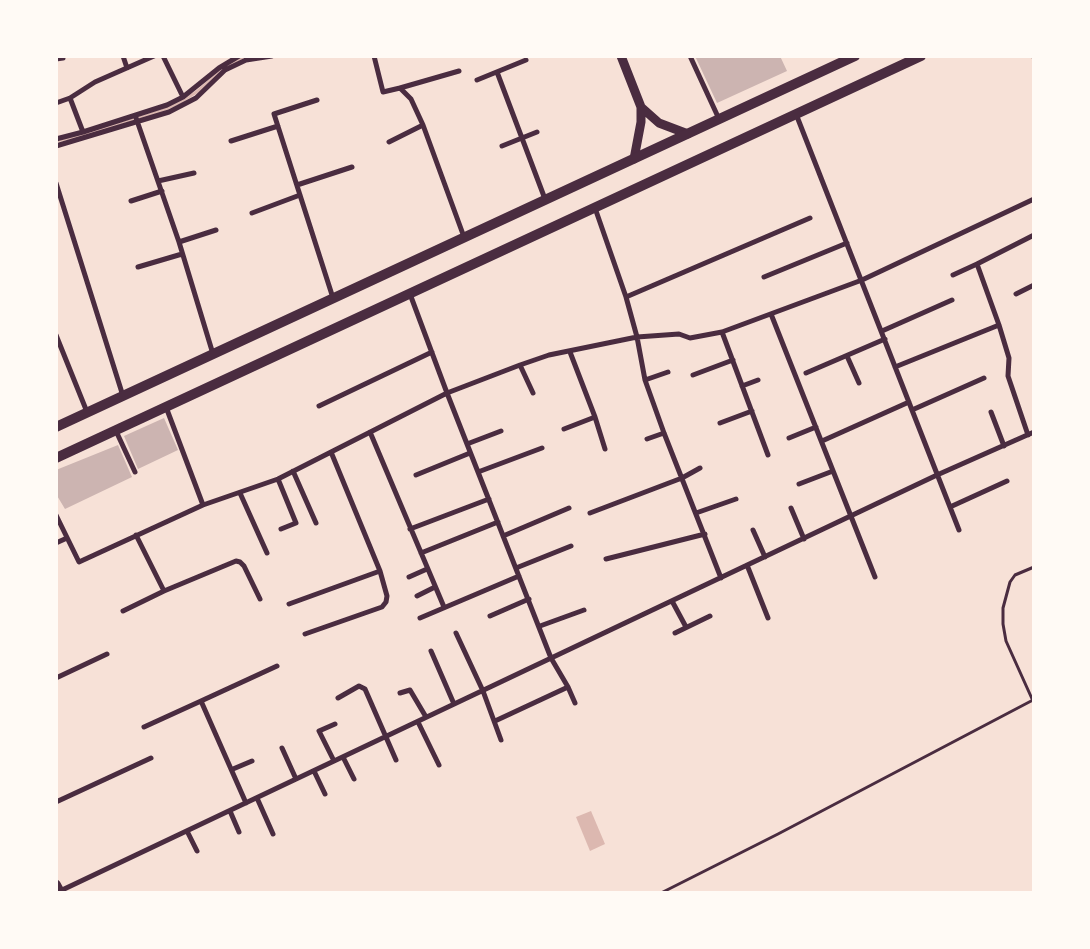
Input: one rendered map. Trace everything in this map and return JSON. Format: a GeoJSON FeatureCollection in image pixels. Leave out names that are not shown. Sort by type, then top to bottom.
{"type":"FeatureCollection","features":[{"type":"Feature","properties":{"kind":"main road"},"geometry":{"type":"LineString","coordinates":[[621,56],[641,107],[634,159]]}},
{"type":"Feature","properties":{"kind":"main road"},"geometry":{"type":"LineString","coordinates":[[56,427],[855,56]]}},
{"type":"Feature","properties":{"kind":"main road"},"geometry":{"type":"LineString","coordinates":[[56,458],[921,56]]}},
{"type":"Feature","properties":{"kind":"main road"},"geometry":{"type":"LineString","coordinates":[[641,107],[659,123],[688,134]]}},
{"type":"Feature","properties":{"kind":"street"},"geometry":{"type":"LineString","coordinates":[[124,56],[127,68]]}},
{"type":"Feature","properties":{"kind":"street"},"geometry":{"type":"LineString","coordinates":[[56,103],[70,98],[95,82],[154,56]]}},
{"type":"Feature","properties":{"kind":"street"},"geometry":{"type":"LineString","coordinates":[[163,56],[183,97]]}},
{"type":"Feature","properties":{"kind":"street"},"geometry":{"type":"LineString","coordinates":[[56,146],[137,118],[167,105],[183,97],[219,68],[239,56]]}},
{"type":"Feature","properties":{"kind":"street"},"geometry":{"type":"LineString","coordinates":[[56,139],[137,118],[169,112],[191,100],[225,70],[246,60],[272,56]]}},
{"type":"Feature","properties":{"kind":"street"},"geometry":{"type":"LineString","coordinates":[[374,56],[383,92],[459,71]]}},
{"type":"Feature","properties":{"kind":"street"},"geometry":{"type":"LineString","coordinates":[[690,56],[720,119]]}},
{"type":"Feature","properties":{"kind":"street"},"geometry":{"type":"LineString","coordinates":[[56,60],[63,58]]}},
{"type":"Feature","properties":{"kind":"street"},"geometry":{"type":"LineString","coordinates":[[477,80],[526,60]]}},
{"type":"Feature","properties":{"kind":"street"},"geometry":{"type":"LineString","coordinates":[[497,72],[546,200]]}},
{"type":"Feature","properties":{"kind":"street"},"geometry":{"type":"LineString","coordinates":[[400,88],[411,99],[423,126],[464,237]]}},
{"type":"Feature","properties":{"kind":"street"},"geometry":{"type":"LineString","coordinates":[[70,98],[83,132]]}},
{"type":"Feature","properties":{"kind":"street"},"geometry":{"type":"LineString","coordinates":[[316,100],[274,114],[333,298]]}},
{"type":"Feature","properties":{"kind":"street"},"geometry":{"type":"LineString","coordinates":[[796,114],[959,530]]}},
{"type":"Feature","properties":{"kind":"street"},"geometry":{"type":"LineString","coordinates":[[137,118],[179,242],[213,354]]}},
{"type":"Feature","properties":{"kind":"street"},"geometry":{"type":"LineString","coordinates":[[231,141],[278,126]]}},
{"type":"Feature","properties":{"kind":"street"},"geometry":{"type":"LineString","coordinates":[[389,142],[423,126]]}},
{"type":"Feature","properties":{"kind":"street"},"geometry":{"type":"LineString","coordinates":[[502,146],[537,132]]}},
{"type":"Feature","properties":{"kind":"street"},"geometry":{"type":"LineString","coordinates":[[297,185],[352,167]]}},
{"type":"Feature","properties":{"kind":"street"},"geometry":{"type":"LineString","coordinates":[[158,181],[194,173]]}},
{"type":"Feature","properties":{"kind":"street"},"geometry":{"type":"LineString","coordinates":[[56,183],[124,396]]}},
{"type":"Feature","properties":{"kind":"street"},"geometry":{"type":"LineString","coordinates":[[131,201],[162,191]]}},
{"type":"Feature","properties":{"kind":"street"},"geometry":{"type":"LineString","coordinates":[[252,213],[300,195]]}},
{"type":"Feature","properties":{"kind":"street"},"geometry":{"type":"LineString","coordinates":[[56,515],[79,562],[203,505],[278,479],[447,393],[520,364],[549,355],[637,337],[679,334],[690,338],[722,332],[862,280],[1034,199]]}},
{"type":"Feature","properties":{"kind":"street"},"geometry":{"type":"LineString","coordinates":[[595,208],[626,297],[637,337],[645,380],[721,578]]}},
{"type":"Feature","properties":{"kind":"street"},"geometry":{"type":"LineString","coordinates":[[626,297],[810,218]]}},
{"type":"Feature","properties":{"kind":"street"},"geometry":{"type":"LineString","coordinates":[[179,242],[216,230]]}},
{"type":"Feature","properties":{"kind":"street"},"geometry":{"type":"LineString","coordinates":[[953,275],[1034,235]]}},
{"type":"Feature","properties":{"kind":"street"},"geometry":{"type":"LineString","coordinates":[[764,277],[847,243]]}},
{"type":"Feature","properties":{"kind":"street"},"geometry":{"type":"LineString","coordinates":[[138,267],[182,254]]}},
{"type":"Feature","properties":{"kind":"street"},"geometry":{"type":"LineString","coordinates":[[977,264],[999,324],[1009,358],[1008,376],[1028,435]]}},
{"type":"Feature","properties":{"kind":"street"},"geometry":{"type":"LineString","coordinates":[[1016,294],[1034,285]]}},
{"type":"Feature","properties":{"kind":"street"},"geometry":{"type":"LineString","coordinates":[[410,294],[551,658],[575,703]]}},
{"type":"Feature","properties":{"kind":"street"},"geometry":{"type":"LineString","coordinates":[[882,331],[952,300]]}},
{"type":"Feature","properties":{"kind":"street"},"geometry":{"type":"LineString","coordinates":[[771,314],[875,577]]}},
{"type":"Feature","properties":{"kind":"street"},"geometry":{"type":"LineString","coordinates":[[895,366],[999,324]]}},
{"type":"Feature","properties":{"kind":"street"},"geometry":{"type":"LineString","coordinates":[[722,332],[768,455]]}},
{"type":"Feature","properties":{"kind":"street"},"geometry":{"type":"LineString","coordinates":[[56,335],[87,412]]}},
{"type":"Feature","properties":{"kind":"street"},"geometry":{"type":"LineString","coordinates":[[806,373],[885,339]]}},
{"type":"Feature","properties":{"kind":"street"},"geometry":{"type":"LineString","coordinates":[[319,406],[432,352]]}},
{"type":"Feature","properties":{"kind":"street"},"geometry":{"type":"LineString","coordinates":[[570,352],[605,449]]}},
{"type":"Feature","properties":{"kind":"street"},"geometry":{"type":"LineString","coordinates":[[847,356],[859,383]]}},
{"type":"Feature","properties":{"kind":"street"},"geometry":{"type":"LineString","coordinates":[[693,375],[733,360]]}},
{"type":"Feature","properties":{"kind":"street"},"geometry":{"type":"LineString","coordinates":[[520,364],[533,393]]}},
{"type":"Feature","properties":{"kind":"street"},"geometry":{"type":"LineString","coordinates":[[645,380],[668,372]]}},
{"type":"Feature","properties":{"kind":"street"},"geometry":{"type":"LineString","coordinates":[[912,410],[984,378]]}},
{"type":"Feature","properties":{"kind":"street"},"geometry":{"type":"LineString","coordinates":[[742,386],[758,380]]}},
{"type":"Feature","properties":{"kind":"street"},"geometry":{"type":"LineString","coordinates":[[822,441],[909,402]]}},
{"type":"Feature","properties":{"kind":"street"},"geometry":{"type":"LineString","coordinates":[[166,407],[203,505]]}},
{"type":"Feature","properties":{"kind":"street"},"geometry":{"type":"LineString","coordinates":[[720,423],[752,411]]}},
{"type":"Feature","properties":{"kind":"street"},"geometry":{"type":"LineString","coordinates":[[991,412],[1004,446]]}},
{"type":"Feature","properties":{"kind":"street"},"geometry":{"type":"LineString","coordinates":[[564,429],[595,417]]}},
{"type":"Feature","properties":{"kind":"street"},"geometry":{"type":"LineString","coordinates":[[789,438],[816,427]]}},
{"type":"Feature","properties":{"kind":"street"},"geometry":{"type":"LineString","coordinates":[[467,444],[501,430]]}},
{"type":"Feature","properties":{"kind":"street"},"geometry":{"type":"LineString","coordinates":[[116,431],[135,472]]}},
{"type":"Feature","properties":{"kind":"street"},"geometry":{"type":"LineString","coordinates":[[370,432],[444,607]]}},
{"type":"Feature","properties":{"kind":"street"},"geometry":{"type":"LineString","coordinates":[[647,439],[664,432]]}},
{"type":"Feature","properties":{"kind":"street"},"geometry":{"type":"LineString","coordinates":[[59,889],[257,798],[937,475],[1034,432]]}},
{"type":"Feature","properties":{"kind":"street"},"geometry":{"type":"LineString","coordinates":[[478,472],[542,448]]}},
{"type":"Feature","properties":{"kind":"street"},"geometry":{"type":"LineString","coordinates":[[305,634],[382,607],[386,602],[387,596],[380,571],[331,452]]}},
{"type":"Feature","properties":{"kind":"street"},"geometry":{"type":"LineString","coordinates":[[416,475],[470,453]]}},
{"type":"Feature","properties":{"kind":"street"},"geometry":{"type":"LineString","coordinates":[[590,513],[682,478],[700,468]]}},
{"type":"Feature","properties":{"kind":"street"},"geometry":{"type":"LineString","coordinates":[[292,471],[316,523]]}},
{"type":"Feature","properties":{"kind":"street"},"geometry":{"type":"LineString","coordinates":[[799,484],[833,471]]}},
{"type":"Feature","properties":{"kind":"street"},"geometry":{"type":"LineString","coordinates":[[278,479],[296,523],[281,530]]}},
{"type":"Feature","properties":{"kind":"street"},"geometry":{"type":"LineString","coordinates":[[950,508],[1007,481]]}},
{"type":"Feature","properties":{"kind":"street"},"geometry":{"type":"LineString","coordinates":[[240,493],[267,553]]}},
{"type":"Feature","properties":{"kind":"street"},"geometry":{"type":"LineString","coordinates":[[410,529],[489,499]]}},
{"type":"Feature","properties":{"kind":"street"},"geometry":{"type":"LineString","coordinates":[[696,513],[736,499]]}},
{"type":"Feature","properties":{"kind":"street"},"geometry":{"type":"LineString","coordinates":[[503,536],[569,508]]}},
{"type":"Feature","properties":{"kind":"street"},"geometry":{"type":"LineString","coordinates":[[791,508],[804,538]]}},
{"type":"Feature","properties":{"kind":"street"},"geometry":{"type":"LineString","coordinates":[[421,553],[498,522]]}},
{"type":"Feature","properties":{"kind":"street"},"geometry":{"type":"LineString","coordinates":[[753,530],[765,557]]}},
{"type":"Feature","properties":{"kind":"street"},"geometry":{"type":"LineString","coordinates":[[606,559],[704,534]]}},
{"type":"Feature","properties":{"kind":"street"},"geometry":{"type":"LineString","coordinates":[[136,535],[164,591]]}},
{"type":"Feature","properties":{"kind":"street"},"geometry":{"type":"LineString","coordinates":[[56,543],[67,538]]}},
{"type":"Feature","properties":{"kind":"street"},"geometry":{"type":"LineString","coordinates":[[516,568],[571,546]]}},
{"type":"Feature","properties":{"kind":"street"},"geometry":{"type":"LineString","coordinates":[[123,611],[164,591],[236,561],[244,566],[260,599]]}},
{"type":"Feature","properties":{"kind":"street"},"geometry":{"type":"LineString","coordinates":[[747,565],[768,618]]}},
{"type":"Feature","properties":{"kind":"street"},"geometry":{"type":"LineString","coordinates":[[409,577],[428,570]]}},
{"type":"Feature","properties":{"kind":"street"},"geometry":{"type":"LineString","coordinates":[[289,604],[380,571]]}},
{"type":"Feature","properties":{"kind":"street"},"geometry":{"type":"LineString","coordinates":[[420,618],[519,576]]}},
{"type":"Feature","properties":{"kind":"street"},"geometry":{"type":"LineString","coordinates":[[417,596],[435,587]]}},
{"type":"Feature","properties":{"kind":"street"},"geometry":{"type":"LineString","coordinates":[[490,616],[529,600]]}},
{"type":"Feature","properties":{"kind":"street"},"geometry":{"type":"LineString","coordinates":[[672,601],[686,627]]}},
{"type":"Feature","properties":{"kind":"street"},"geometry":{"type":"LineString","coordinates":[[540,626],[584,610]]}},
{"type":"Feature","properties":{"kind":"street"},"geometry":{"type":"LineString","coordinates":[[675,633],[710,616]]}},
{"type":"Feature","properties":{"kind":"street"},"geometry":{"type":"LineString","coordinates":[[456,633],[483,691],[501,740]]}},
{"type":"Feature","properties":{"kind":"street"},"geometry":{"type":"LineString","coordinates":[[431,651],[454,704]]}},
{"type":"Feature","properties":{"kind":"street"},"geometry":{"type":"LineString","coordinates":[[56,678],[107,654]]}},
{"type":"Feature","properties":{"kind":"street"},"geometry":{"type":"LineString","coordinates":[[144,726],[277,666]]}},
{"type":"Feature","properties":{"kind":"street"},"geometry":{"type":"LineString","coordinates":[[338,698],[358,686],[365,689],[396,760]]}},
{"type":"Feature","properties":{"kind":"street"},"geometry":{"type":"LineString","coordinates":[[495,721],[568,687]]}},
{"type":"Feature","properties":{"kind":"street"},"geometry":{"type":"LineString","coordinates":[[400,693],[410,690],[426,718]]}},
{"type":"Feature","properties":{"kind":"street"},"geometry":{"type":"LineString","coordinates":[[201,701],[233,769],[246,803]]}},
{"type":"Feature","properties":{"kind":"street"},"geometry":{"type":"LineString","coordinates":[[418,722],[439,765]]}},
{"type":"Feature","properties":{"kind":"street"},"geometry":{"type":"LineString","coordinates":[[334,761],[319,731],[335,724]]}},
{"type":"Feature","properties":{"kind":"street"},"geometry":{"type":"LineString","coordinates":[[282,748],[296,779]]}},
{"type":"Feature","properties":{"kind":"street"},"geometry":{"type":"LineString","coordinates":[[343,757],[354,779]]}},
{"type":"Feature","properties":{"kind":"street"},"geometry":{"type":"LineString","coordinates":[[56,802],[151,758]]}},
{"type":"Feature","properties":{"kind":"street"},"geometry":{"type":"LineString","coordinates":[[233,769],[252,761]]}},
{"type":"Feature","properties":{"kind":"street"},"geometry":{"type":"LineString","coordinates":[[314,771],[325,794]]}},
{"type":"Feature","properties":{"kind":"street"},"geometry":{"type":"LineString","coordinates":[[257,798],[273,834]]}},
{"type":"Feature","properties":{"kind":"street"},"geometry":{"type":"LineString","coordinates":[[230,810],[239,832]]}},
{"type":"Feature","properties":{"kind":"street"},"geometry":{"type":"LineString","coordinates":[[187,831],[197,851]]}},
{"type":"Feature","properties":{"kind":"lane"},"geometry":{"type":"LineString","coordinates":[[661,893],[1033,701],[1006,641],[1003,608],[1010,582],[1015,575],[1034,567]]}},
{"type":"Feature","properties":{"kind":"shaded area"},"geometry":{"type":"Polygon","coordinates":[[[591,811],[605,844],[590,851],[576,817],[591,811]]]}},
{"type":"Feature","properties":{"kind":"building"},"geometry":{"type":"Polygon","coordinates":[[[695,56],[780,56],[787,71],[717,103],[695,56]]]}},
{"type":"Feature","properties":{"kind":"building"},"geometry":{"type":"Polygon","coordinates":[[[164,418],[178,450],[138,469],[124,436],[164,418]]]}},
{"type":"Feature","properties":{"kind":"building"},"geometry":{"type":"Polygon","coordinates":[[[118,445],[132,477],[65,509],[56,494],[56,470],[118,445]]]}},
{"type":"Feature","properties":{"kind":"waterway"},"geometry":{"type":"LineString","coordinates":[[226,67],[243,57],[249,56]]}},
{"type":"Feature","properties":{"kind":"waterway"},"geometry":{"type":"LineString","coordinates":[[56,141],[80,136],[161,111],[179,103],[198,91],[221,71]]}}]}
